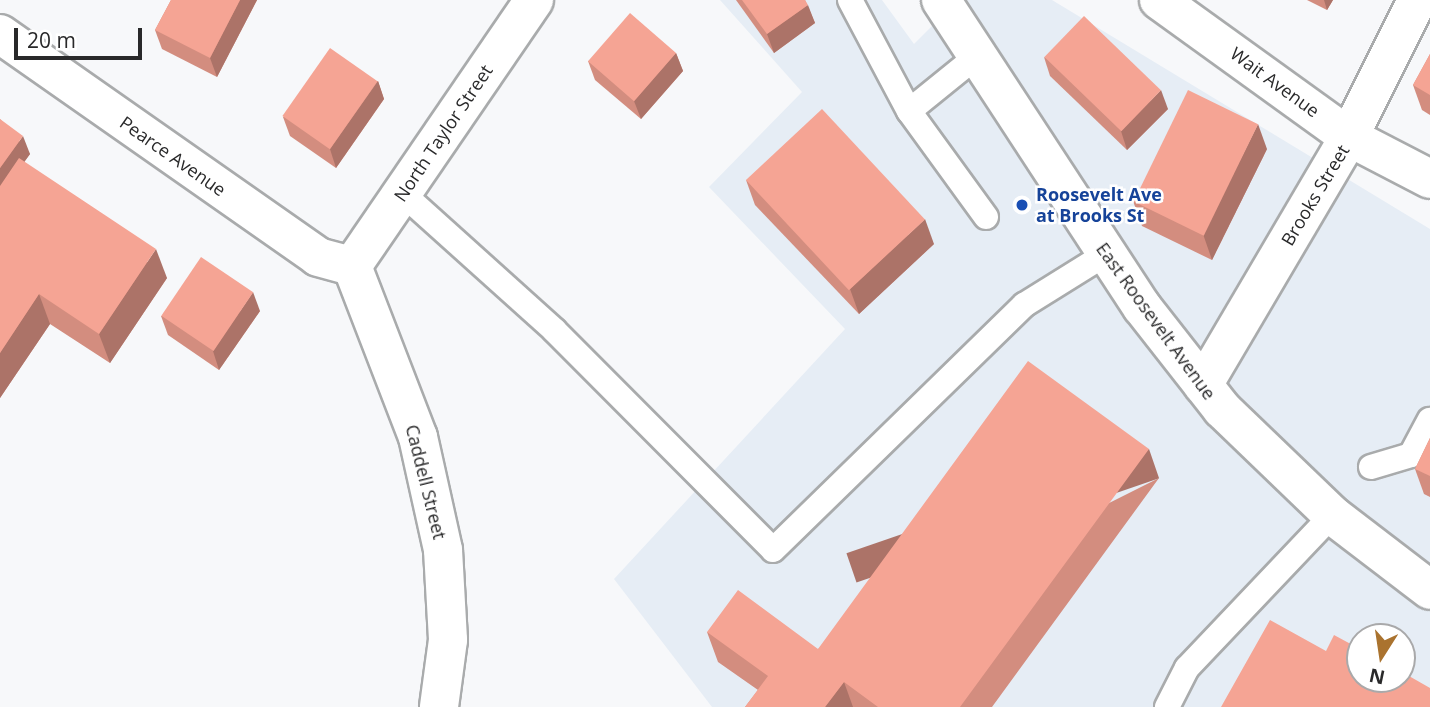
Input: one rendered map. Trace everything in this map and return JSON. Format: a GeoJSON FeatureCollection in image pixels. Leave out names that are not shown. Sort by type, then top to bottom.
{"type":"FeatureCollection","features":[{"type":"Feature","properties":{"kind":"street","name":"North Taylor Street"},"geometry":{"type":"LineString","coordinates":[[352,266],[534,0]]}},
{"type":"Feature","properties":{"kind":"street","name":"East Roosevelt Avenue"},"geometry":{"type":"LineString","coordinates":[[941,0],[1106,254],[1222,409],[1332,515],[1430,590]]}},
{"type":"Feature","properties":{"kind":"street","name":"Wait Avenue"},"geometry":{"type":"LineString","coordinates":[[1159,0],[1349,137],[1430,179]]}},
{"type":"Feature","properties":{"kind":"street","name":"Brooks Street"},"geometry":{"type":"LineString","coordinates":[[1203,385],[1349,137],[1417,0]]}},
{"type":"Feature","properties":{"kind":"street","name":"Pearce Avenue"},"geometry":{"type":"LineString","coordinates":[[0,34],[318,257],[352,266]]}},
{"type":"Feature","properties":{"kind":"street","name":"Caddell Street"},"geometry":{"type":"LineString","coordinates":[[352,266],[418,437],[443,550],[448,640],[439,707]]}},
{"type":"Feature","properties":{"kind":"lane"},"geometry":{"type":"LineString","coordinates":[[850,0],[909,111],[986,217]]}},
{"type":"Feature","properties":{"kind":"lane"},"geometry":{"type":"LineString","coordinates":[[909,111],[977,56]]}},
{"type":"Feature","properties":{"kind":"lane"},"geometry":{"type":"LineString","coordinates":[[402,193],[554,330],[773,550],[1024,305],[1106,254]]}},
{"type":"Feature","properties":{"kind":"lane"},"geometry":{"type":"LineString","coordinates":[[1371,467],[1411,455],[1430,420]]}},
{"type":"Feature","properties":{"kind":"lane"},"geometry":{"type":"LineString","coordinates":[[1167,707],[1187,668],[1332,515]]}},
{"type":"Feature","properties":{"kind":"shaded area"},"geometry":{"type":"Polygon","coordinates":[[[720,0],[882,0],[914,44],[958,0],[1052,0],[1430,229],[1430,707],[712,707],[614,579],[845,329],[709,187],[802,92],[720,0]]]}},
{"type":"Feature","properties":{"kind":"building"},"geometry":{"type":"Polygon","coordinates":[[[171,0],[240,0],[210,58],[155,30],[171,0]]]}},
{"type":"Feature","properties":{"kind":"building"},"geometry":{"type":"Polygon","coordinates":[[[742,0],[805,0],[808,5],[767,34],[742,0]]]}},
{"type":"Feature","properties":{"kind":"building"},"geometry":{"type":"Polygon","coordinates":[[[630,13],[676,53],[634,101],[588,61],[630,13]]]}},
{"type":"Feature","properties":{"kind":"building"},"geometry":{"type":"Polygon","coordinates":[[[1084,16],[1161,90],[1121,131],[1044,57],[1084,16]]]}},
{"type":"Feature","properties":{"kind":"building"},"geometry":{"type":"Polygon","coordinates":[[[330,48],[378,81],[330,149],[282,116],[330,48]]]}},
{"type":"Feature","properties":{"kind":"building"},"geometry":{"type":"Polygon","coordinates":[[[1430,54],[1430,95],[1413,85],[1430,54]]]}},
{"type":"Feature","properties":{"kind":"building"},"geometry":{"type":"Polygon","coordinates":[[[1188,90],[1258,124],[1204,236],[1134,201],[1188,90]]]}},
{"type":"Feature","properties":{"kind":"building"},"geometry":{"type":"Polygon","coordinates":[[[822,109],[925,219],[849,290],[746,180],[822,109]]]}},
{"type":"Feature","properties":{"kind":"building"},"geometry":{"type":"Polygon","coordinates":[[[0,119],[23,136],[0,168],[0,119]]]}},
{"type":"Feature","properties":{"kind":"building"},"geometry":{"type":"Polygon","coordinates":[[[19,158],[156,249],[99,334],[39,294],[0,353],[0,186],[19,158]]]}},
{"type":"Feature","properties":{"kind":"building"},"geometry":{"type":"Polygon","coordinates":[[[201,257],[253,292],[214,351],[161,316],[201,257]]]}},
{"type":"Feature","properties":{"kind":"building"},"geometry":{"type":"Polygon","coordinates":[[[1028,361],[1149,449],[960,707],[878,707],[844,682],[825,707],[745,707],[768,676],[707,632],[738,590],[818,649],[1028,361]]]}},
{"type":"Feature","properties":{"kind":"building"},"geometry":{"type":"Polygon","coordinates":[[[1430,438],[1430,476],[1415,469],[1430,438]]]}},
{"type":"Feature","properties":{"kind":"building"},"geometry":{"type":"Polygon","coordinates":[[[1270,620],[1326,651],[1334,635],[1346,641],[1346,693],[1416,693],[1416,680],[1430,688],[1430,707],[1221,707],[1270,620]]]}},
{"type":"Feature","properties":{"kind":"place","name":"Roosevelt Ave at Brooks St"},"geometry":{"type":"Point","coordinates":[1022,205]}}]}
